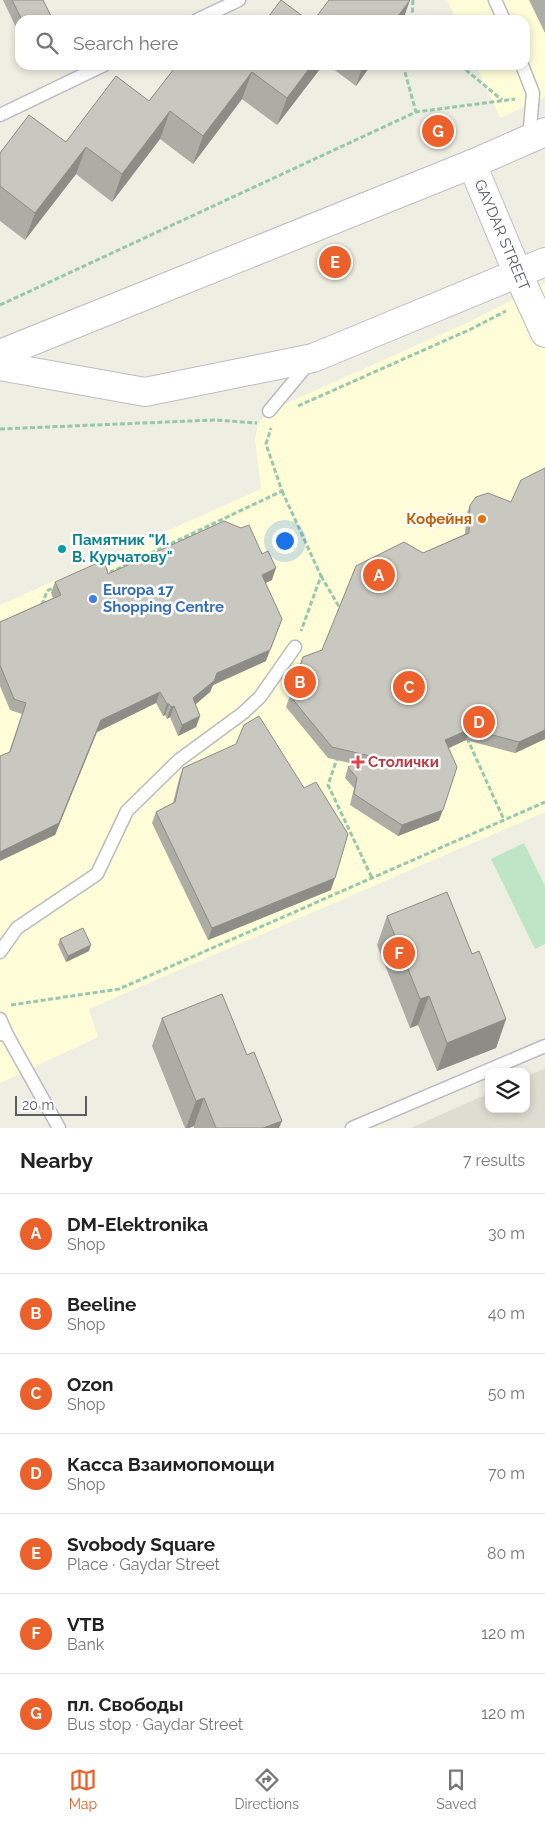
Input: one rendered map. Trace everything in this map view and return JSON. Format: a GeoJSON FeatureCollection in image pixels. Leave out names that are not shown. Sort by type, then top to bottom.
{"type":"FeatureCollection","features":[{"type":"Feature","properties":{"kind":"main road"},"geometry":{"type":"LineString","coordinates":[[0,354],[472,164],[535,128]]}},
{"type":"Feature","properties":{"kind":"main road","name":"GAYDAR STREET"},"geometry":{"type":"LineString","coordinates":[[472,164],[545,333]]}},
{"type":"Feature","properties":{"kind":"main road"},"geometry":{"type":"LineString","coordinates":[[0,366],[145,392],[313,358],[545,262]]}},
{"type":"Feature","properties":{"kind":"lane"},"geometry":{"type":"LineString","coordinates":[[208,15],[239,0]]}},
{"type":"Feature","properties":{"kind":"lane"},"geometry":{"type":"LineString","coordinates":[[495,0],[502,15]]}},
{"type":"Feature","properties":{"kind":"lane"},"geometry":{"type":"LineString","coordinates":[[0,115],[94,70]]}},
{"type":"Feature","properties":{"kind":"lane"},"geometry":{"type":"LineString","coordinates":[[524,70],[533,93],[535,128]]}},
{"type":"Feature","properties":{"kind":"lane"},"geometry":{"type":"LineString","coordinates":[[269,411],[313,358]]}},
{"type":"Feature","properties":{"kind":"lane"},"geometry":{"type":"LineString","coordinates":[[0,952],[17,928],[97,874],[127,811],[179,760],[243,713],[260,696],[295,647]]}},
{"type":"Feature","properties":{"kind":"lane"},"geometry":{"type":"LineString","coordinates":[[0,1019],[3,1034],[59,1128]]}},
{"type":"Feature","properties":{"kind":"lane"},"geometry":{"type":"LineString","coordinates":[[352,1128],[545,1046]]}},
{"type":"Feature","properties":{"kind":"path"},"geometry":{"type":"LineString","coordinates":[[412,15],[413,0]]}},
{"type":"Feature","properties":{"kind":"path"},"geometry":{"type":"LineString","coordinates":[[404,70],[416,112]]}},
{"type":"Feature","properties":{"kind":"path"},"geometry":{"type":"LineString","coordinates":[[466,70],[503,101]]}},
{"type":"Feature","properties":{"kind":"path"},"geometry":{"type":"LineString","coordinates":[[0,305],[416,112],[517,99],[535,128]]}},
{"type":"Feature","properties":{"kind":"path"},"geometry":{"type":"LineString","coordinates":[[292,409],[471,329],[530,299]]}},
{"type":"Feature","properties":{"kind":"path"},"geometry":{"type":"LineString","coordinates":[[0,429],[214,420],[263,424]]}},
{"type":"Feature","properties":{"kind":"path"},"geometry":{"type":"LineString","coordinates":[[272,424],[266,444],[282,492],[321,576],[345,617]]}},
{"type":"Feature","properties":{"kind":"path"},"geometry":{"type":"LineString","coordinates":[[100,567],[111,572],[282,492]]}},
{"type":"Feature","properties":{"kind":"path"},"geometry":{"type":"LineString","coordinates":[[295,647],[321,576]]}},
{"type":"Feature","properties":{"kind":"path"},"geometry":{"type":"LineString","coordinates":[[35,609],[43,605],[47,591],[65,583]]}},
{"type":"Feature","properties":{"kind":"path"},"geometry":{"type":"LineString","coordinates":[[465,734],[504,820]]}},
{"type":"Feature","properties":{"kind":"path"},"geometry":{"type":"LineString","coordinates":[[341,748],[328,785],[372,878]]}},
{"type":"Feature","properties":{"kind":"path"},"geometry":{"type":"LineString","coordinates":[[10,1005],[119,989],[545,802]]}},
{"type":"Feature","properties":{"kind":"shaded area"},"geometry":{"type":"Polygon","coordinates":[[[447,0],[545,0],[545,97],[500,118],[478,70],[530,70],[530,15],[454,15],[447,0]]]}},
{"type":"Feature","properties":{"kind":"shaded area"},"geometry":{"type":"Polygon","coordinates":[[[545,283],[545,812],[89,1009],[98,1037],[0,1083],[0,605],[261,489],[255,440],[258,423],[269,411],[471,321],[545,283]]]}},
{"type":"Feature","properties":{"kind":"shaded area"},"geometry":{"type":"Polygon","coordinates":[[[524,843],[545,886],[545,944],[535,949],[491,859],[524,843]]]}},
{"type":"Feature","properties":{"kind":"shaded area"},"geometry":{"type":"Polygon","coordinates":[[[545,1068],[545,1128],[411,1128],[485,1095],[485,1113],[530,1113],[530,1075],[545,1068]]]}},
{"type":"Feature","properties":{"kind":"building"},"geometry":{"type":"Polygon","coordinates":[[[12,0],[43,0],[50,15],[20,15],[12,0]]]}},
{"type":"Feature","properties":{"kind":"building"},"geometry":{"type":"Polygon","coordinates":[[[281,0],[301,15],[270,15],[281,0]]]}},
{"type":"Feature","properties":{"kind":"building"},"geometry":{"type":"Polygon","coordinates":[[[329,0],[410,0],[399,15],[318,15],[329,0]]]}},
{"type":"Feature","properties":{"kind":"building"},"geometry":{"type":"Polygon","coordinates":[[[173,70],[308,70],[287,98],[252,72],[203,136],[170,111],[122,174],[86,147],[35,213],[0,186],[0,153],[29,115],[66,142],[116,76],[149,101],[173,70]]]}},
{"type":"Feature","properties":{"kind":"building"},"geometry":{"type":"Polygon","coordinates":[[[545,468],[545,730],[519,742],[470,729],[445,740],[457,767],[443,810],[402,825],[354,794],[357,778],[348,767],[370,756],[332,747],[290,696],[303,657],[322,650],[356,566],[404,542],[423,553],[469,533],[470,505],[476,497],[488,493],[511,502],[521,480],[545,468]]]}},
{"type":"Feature","properties":{"kind":"building"},"geometry":{"type":"Polygon","coordinates":[[[224,521],[241,528],[249,525],[262,554],[268,551],[276,568],[262,575],[282,619],[270,650],[217,673],[214,681],[193,698],[200,716],[182,725],[174,706],[171,707],[167,704],[160,692],[101,720],[59,823],[0,852],[0,756],[10,752],[26,703],[14,699],[0,665],[0,622],[61,595],[55,582],[104,560],[108,574],[224,521]]]}},
{"type":"Feature","properties":{"kind":"building"},"geometry":{"type":"Polygon","coordinates":[[[259,716],[304,788],[316,782],[348,834],[335,878],[212,928],[156,812],[175,802],[183,768],[236,744],[244,725],[259,716]]]}},
{"type":"Feature","properties":{"kind":"building"},"geometry":{"type":"Polygon","coordinates":[[[447,892],[472,954],[479,951],[506,1019],[447,1043],[429,996],[420,999],[387,916],[447,892]]]}},
{"type":"Feature","properties":{"kind":"building"},"geometry":{"type":"Polygon","coordinates":[[[83,928],[91,945],[68,956],[60,939],[83,928]]]}},
{"type":"Feature","properties":{"kind":"building"},"geometry":{"type":"Polygon","coordinates":[[[222,994],[247,1055],[254,1052],[282,1121],[263,1128],[216,1128],[204,1098],[196,1101],[162,1018],[222,994]]]}},
{"type":"Feature","properties":{"kind":"place","name":"пл. Свободы"},"geometry":{"type":"Point","coordinates":[438,131]}},
{"type":"Feature","properties":{"kind":"place","name":"Svobody Square"},"geometry":{"type":"Point","coordinates":[335,262]}},
{"type":"Feature","properties":{"kind":"place","name":"Кофейня"},"geometry":{"type":"Point","coordinates":[482,519]}},
{"type":"Feature","properties":{"kind":"place","name":"Памятник \"И. В. Курчатову\""},"geometry":{"type":"Point","coordinates":[62,549]}},
{"type":"Feature","properties":{"kind":"place","name":"DM-Elektronika"},"geometry":{"type":"Point","coordinates":[379,575]}},
{"type":"Feature","properties":{"kind":"place","name":"Europa 17 Shopping Centre"},"geometry":{"type":"Point","coordinates":[93,599]}},
{"type":"Feature","properties":{"kind":"place","name":"Beeline"},"geometry":{"type":"Point","coordinates":[300,682]}},
{"type":"Feature","properties":{"kind":"place","name":"Ozon"},"geometry":{"type":"Point","coordinates":[409,687]}},
{"type":"Feature","properties":{"kind":"place","name":"Касса Взаимопомощи"},"geometry":{"type":"Point","coordinates":[479,722]}},
{"type":"Feature","properties":{"kind":"place","name":"Столички"},"geometry":{"type":"Point","coordinates":[358,762]}},
{"type":"Feature","properties":{"kind":"place","name":"VTB"},"geometry":{"type":"Point","coordinates":[399,953]}}]}
